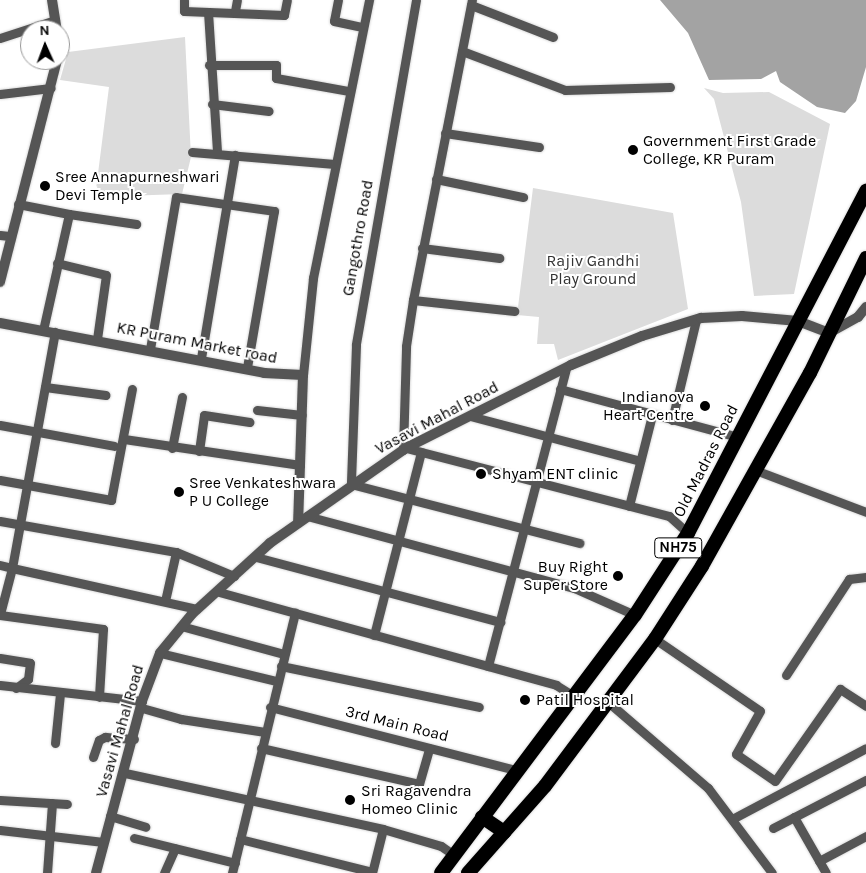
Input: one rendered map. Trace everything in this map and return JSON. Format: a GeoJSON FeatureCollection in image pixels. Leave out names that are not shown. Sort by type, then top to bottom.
{"type":"FeatureCollection","features":[{"type":"Feature","properties":{"kind":"highway","name":"Old Madras Road"},"geometry":{"type":"LineString","coordinates":[[441,873],[516,770],[635,615],[688,534],[866,191]]}},
{"type":"Feature","properties":{"kind":"highway","name":"NH75"},"geometry":{"type":"LineString","coordinates":[[468,873],[545,786],[655,638],[702,566],[829,334],[866,258]]}},
{"type":"Feature","properties":{"kind":"highway"},"geometry":{"type":"LineString","coordinates":[[482,817],[504,832]]}},
{"type":"Feature","properties":{"kind":"street"},"geometry":{"type":"LineString","coordinates":[[52,0],[55,20]]}},
{"type":"Feature","properties":{"kind":"street"},"geometry":{"type":"LineString","coordinates":[[184,0],[184,11],[236,11],[284,15],[287,0]]}},
{"type":"Feature","properties":{"kind":"street"},"geometry":{"type":"LineString","coordinates":[[236,11],[237,0]]}},
{"type":"Feature","properties":{"kind":"street"},"geometry":{"type":"LineString","coordinates":[[338,0],[334,21],[362,27]]}},
{"type":"Feature","properties":{"kind":"street"},"geometry":{"type":"LineString","coordinates":[[298,523],[303,375],[313,278],[348,90],[369,0]]}},
{"type":"Feature","properties":{"kind":"street","name":"Gangothro Road"},"geometry":{"type":"LineString","coordinates":[[351,484],[356,345],[416,0]]}},
{"type":"Feature","properties":{"kind":"street"},"geometry":{"type":"LineString","coordinates":[[553,37],[472,2],[413,300],[406,355],[405,449],[669,516],[688,534]]}},
{"type":"Feature","properties":{"kind":"street"},"geometry":{"type":"LineString","coordinates":[[208,12],[209,65],[217,153]]}},
{"type":"Feature","properties":{"kind":"street"},"geometry":{"type":"LineString","coordinates":[[0,38],[20,33]]}},
{"type":"Feature","properties":{"kind":"street"},"geometry":{"type":"LineString","coordinates":[[462,51],[565,90],[670,88]]}},
{"type":"Feature","properties":{"kind":"street"},"geometry":{"type":"LineString","coordinates":[[209,65],[276,65],[276,78],[348,90]]}},
{"type":"Feature","properties":{"kind":"street"},"geometry":{"type":"LineString","coordinates":[[0,282],[5,236],[18,204],[52,88],[55,70]]}},
{"type":"Feature","properties":{"kind":"street"},"geometry":{"type":"LineString","coordinates":[[0,94],[52,88]]}},
{"type":"Feature","properties":{"kind":"street"},"geometry":{"type":"LineString","coordinates":[[212,104],[269,110]]}},
{"type":"Feature","properties":{"kind":"street"},"geometry":{"type":"LineString","coordinates":[[445,133],[539,147]]}},
{"type":"Feature","properties":{"kind":"street"},"geometry":{"type":"LineString","coordinates":[[192,152],[334,164]]}},
{"type":"Feature","properties":{"kind":"street"},"geometry":{"type":"LineString","coordinates":[[201,358],[235,155]]}},
{"type":"Feature","properties":{"kind":"street"},"geometry":{"type":"LineString","coordinates":[[436,179],[523,197]]}},
{"type":"Feature","properties":{"kind":"street"},"geometry":{"type":"LineString","coordinates":[[150,349],[176,197],[274,211],[246,367]]}},
{"type":"Feature","properties":{"kind":"street"},"geometry":{"type":"LineString","coordinates":[[18,204],[136,224]]}},
{"type":"Feature","properties":{"kind":"street"},"geometry":{"type":"LineString","coordinates":[[44,330],[69,214]]}},
{"type":"Feature","properties":{"kind":"street"},"geometry":{"type":"LineString","coordinates":[[422,248],[499,258]]}},
{"type":"Feature","properties":{"kind":"street"},"geometry":{"type":"LineString","coordinates":[[57,263],[106,275],[97,339]]}},
{"type":"Feature","properties":{"kind":"street"},"geometry":{"type":"LineString","coordinates":[[413,300],[514,311]]}},
{"type":"Feature","properties":{"kind":"street"},"geometry":{"type":"LineString","coordinates":[[829,334],[858,318],[866,307]]}},
{"type":"Feature","properties":{"kind":"street","name":"Vasavi Mahal Road"},"geometry":{"type":"LineString","coordinates":[[96,873],[110,816],[125,773],[142,705],[160,653],[181,626],[234,576],[298,523],[351,484],[405,449],[566,368],[642,336],[696,320],[742,316],[798,321],[829,334]]}},
{"type":"Feature","properties":{"kind":"street"},"geometry":{"type":"LineString","coordinates":[[672,420],[696,320]]}},
{"type":"Feature","properties":{"kind":"street","name":"KR Puram Market road"},"geometry":{"type":"LineString","coordinates":[[0,323],[201,358],[246,367],[264,373],[303,375]]}},
{"type":"Feature","properties":{"kind":"street"},"geometry":{"type":"LineString","coordinates":[[55,332],[12,568],[0,615],[103,629],[99,697]]}},
{"type":"Feature","properties":{"kind":"street"},"geometry":{"type":"LineString","coordinates":[[488,666],[566,368]]}},
{"type":"Feature","properties":{"kind":"street"},"geometry":{"type":"LineString","coordinates":[[45,387],[105,395]]}},
{"type":"Feature","properties":{"kind":"street"},"geometry":{"type":"LineString","coordinates":[[0,480],[111,500],[132,389]]}},
{"type":"Feature","properties":{"kind":"street"},"geometry":{"type":"LineString","coordinates":[[560,389],[738,437]]}},
{"type":"Feature","properties":{"kind":"street"},"geometry":{"type":"LineString","coordinates":[[172,448],[182,397]]}},
{"type":"Feature","properties":{"kind":"street"},"geometry":{"type":"LineString","coordinates":[[258,410],[302,415]]}},
{"type":"Feature","properties":{"kind":"street"},"geometry":{"type":"LineString","coordinates":[[199,451],[204,415],[249,422]]}},
{"type":"Feature","properties":{"kind":"street"},"geometry":{"type":"LineString","coordinates":[[629,506],[652,415]]}},
{"type":"Feature","properties":{"kind":"street"},"geometry":{"type":"LineString","coordinates":[[470,416],[640,461]]}},
{"type":"Feature","properties":{"kind":"street"},"geometry":{"type":"LineString","coordinates":[[0,425],[36,430],[114,446]]}},
{"type":"Feature","properties":{"kind":"street"},"geometry":{"type":"LineString","coordinates":[[124,439],[172,448],[300,465]]}},
{"type":"Feature","properties":{"kind":"street"},"geometry":{"type":"LineString","coordinates":[[374,635],[396,542],[421,452]]}},
{"type":"Feature","properties":{"kind":"street"},"geometry":{"type":"LineString","coordinates":[[755,470],[866,512]]}},
{"type":"Feature","properties":{"kind":"street"},"geometry":{"type":"LineString","coordinates":[[351,484],[524,531],[578,543]]}},
{"type":"Feature","properties":{"kind":"street"},"geometry":{"type":"LineString","coordinates":[[308,516],[396,542],[574,588],[635,615]]}},
{"type":"Feature","properties":{"kind":"street"},"geometry":{"type":"LineString","coordinates":[[0,521],[176,552],[234,576]]}},
{"type":"Feature","properties":{"kind":"street"},"geometry":{"type":"LineString","coordinates":[[165,601],[176,552]]}},
{"type":"Feature","properties":{"kind":"street"},"geometry":{"type":"LineString","coordinates":[[256,557],[386,588],[500,622]]}},
{"type":"Feature","properties":{"kind":"street"},"geometry":{"type":"LineString","coordinates":[[0,566],[165,601],[197,610]]}},
{"type":"Feature","properties":{"kind":"street"},"geometry":{"type":"LineString","coordinates":[[786,675],[849,579],[866,577]]}},
{"type":"Feature","properties":{"kind":"street"},"geometry":{"type":"LineString","coordinates":[[219,592],[556,685],[572,696]]}},
{"type":"Feature","properties":{"kind":"street"},"geometry":{"type":"LineString","coordinates":[[232,873],[276,681],[295,613]]}},
{"type":"Feature","properties":{"kind":"street"},"geometry":{"type":"LineString","coordinates":[[181,626],[284,654]]}},
{"type":"Feature","properties":{"kind":"street"},"geometry":{"type":"LineString","coordinates":[[655,638],[760,711],[736,754],[775,781],[840,689],[866,706]]}},
{"type":"Feature","properties":{"kind":"street"},"geometry":{"type":"LineString","coordinates":[[160,653],[276,681]]}},
{"type":"Feature","properties":{"kind":"street"},"geometry":{"type":"LineString","coordinates":[[0,658],[30,663],[28,679],[16,688]]}},
{"type":"Feature","properties":{"kind":"street"},"geometry":{"type":"LineString","coordinates":[[281,666],[479,708]]}},
{"type":"Feature","properties":{"kind":"street"},"geometry":{"type":"LineString","coordinates":[[0,685],[60,694],[99,697],[142,705],[181,720],[265,732]]}},
{"type":"Feature","properties":{"kind":"street"},"geometry":{"type":"LineString","coordinates":[[55,743],[60,694]]}},
{"type":"Feature","properties":{"kind":"street"},"geometry":{"type":"LineString","coordinates":[[608,702],[688,768],[734,818],[772,873]]}},
{"type":"Feature","properties":{"kind":"street","name":"3rd Main Road"},"geometry":{"type":"LineString","coordinates":[[270,707],[516,770]]}},
{"type":"Feature","properties":{"kind":"street"},"geometry":{"type":"LineString","coordinates":[[93,757],[99,740],[105,737],[134,739]]}},
{"type":"Feature","properties":{"kind":"street"},"geometry":{"type":"LineString","coordinates":[[261,748],[419,784],[429,748]]}},
{"type":"Feature","properties":{"kind":"street"},"geometry":{"type":"LineString","coordinates":[[734,818],[866,748]]}},
{"type":"Feature","properties":{"kind":"street"},"geometry":{"type":"LineString","coordinates":[[125,773],[249,798],[383,829],[440,846],[454,855]]}},
{"type":"Feature","properties":{"kind":"street"},"geometry":{"type":"LineString","coordinates":[[773,828],[866,780]]}},
{"type":"Feature","properties":{"kind":"street"},"geometry":{"type":"LineString","coordinates":[[0,800],[67,804]]}},
{"type":"Feature","properties":{"kind":"street"},"geometry":{"type":"LineString","coordinates":[[47,873],[53,834],[52,803]]}},
{"type":"Feature","properties":{"kind":"street"},"geometry":{"type":"LineString","coordinates":[[110,816],[146,827]]}},
{"type":"Feature","properties":{"kind":"street"},"geometry":{"type":"LineString","coordinates":[[794,817],[826,873]]}},
{"type":"Feature","properties":{"kind":"street"},"geometry":{"type":"LineString","coordinates":[[240,839],[372,872],[383,829]]}},
{"type":"Feature","properties":{"kind":"street"},"geometry":{"type":"LineString","coordinates":[[0,830],[53,834],[103,842]]}},
{"type":"Feature","properties":{"kind":"street"},"geometry":{"type":"LineString","coordinates":[[134,838],[235,862]]}},
{"type":"Feature","properties":{"kind":"street"},"geometry":{"type":"LineString","coordinates":[[819,861],[865,839]]}},
{"type":"Feature","properties":{"kind":"street"},"geometry":{"type":"LineString","coordinates":[[164,873],[175,848]]}},
{"type":"Feature","properties":{"kind":"green space"},"geometry":{"type":"Polygon","coordinates":[[[185,37],[191,157],[182,194],[95,197],[109,87],[60,80],[63,70],[70,70],[70,52],[185,37]]]}},
{"type":"Feature","properties":{"kind":"green space"},"geometry":{"type":"Polygon","coordinates":[[[704,88],[723,93],[769,92],[830,124],[794,294],[754,296],[741,202],[714,99],[704,88]]]}},
{"type":"Feature","properties":{"kind":"green space","name":"Rajiv Gandhi Play Ground"},"geometry":{"type":"Polygon","coordinates":[[[533,188],[673,213],[688,309],[558,360],[554,344],[537,344],[539,317],[517,315],[533,188]]]}},
{"type":"Feature","properties":{"kind":"shaded area"},"geometry":{"type":"Polygon","coordinates":[[[660,0],[866,0],[866,67],[856,101],[845,113],[817,107],[780,82],[776,71],[761,79],[709,80],[688,33],[660,0]]]}},
{"type":"Feature","properties":{"kind":"place","name":"Government First Grade College, KR Puram"},"geometry":{"type":"Point","coordinates":[633,150]}},
{"type":"Feature","properties":{"kind":"place","name":"Sree Annapurneshwari Devi Temple"},"geometry":{"type":"Point","coordinates":[45,186]}},
{"type":"Feature","properties":{"kind":"place","name":"Indianova Heart Centre"},"geometry":{"type":"Point","coordinates":[705,406]}},
{"type":"Feature","properties":{"kind":"place","name":"Shyam ENT clinic"},"geometry":{"type":"Point","coordinates":[481,474]}},
{"type":"Feature","properties":{"kind":"place","name":"Sree Venkateshwara P U College"},"geometry":{"type":"Point","coordinates":[179,492]}},
{"type":"Feature","properties":{"kind":"place","name":"Buy Right Super Store"},"geometry":{"type":"Point","coordinates":[618,576]}},
{"type":"Feature","properties":{"kind":"place","name":"Patil Hospital"},"geometry":{"type":"Point","coordinates":[525,700]}},
{"type":"Feature","properties":{"kind":"place","name":"Sri Ragavendra Homeo Clinic"},"geometry":{"type":"Point","coordinates":[350,800]}}]}
